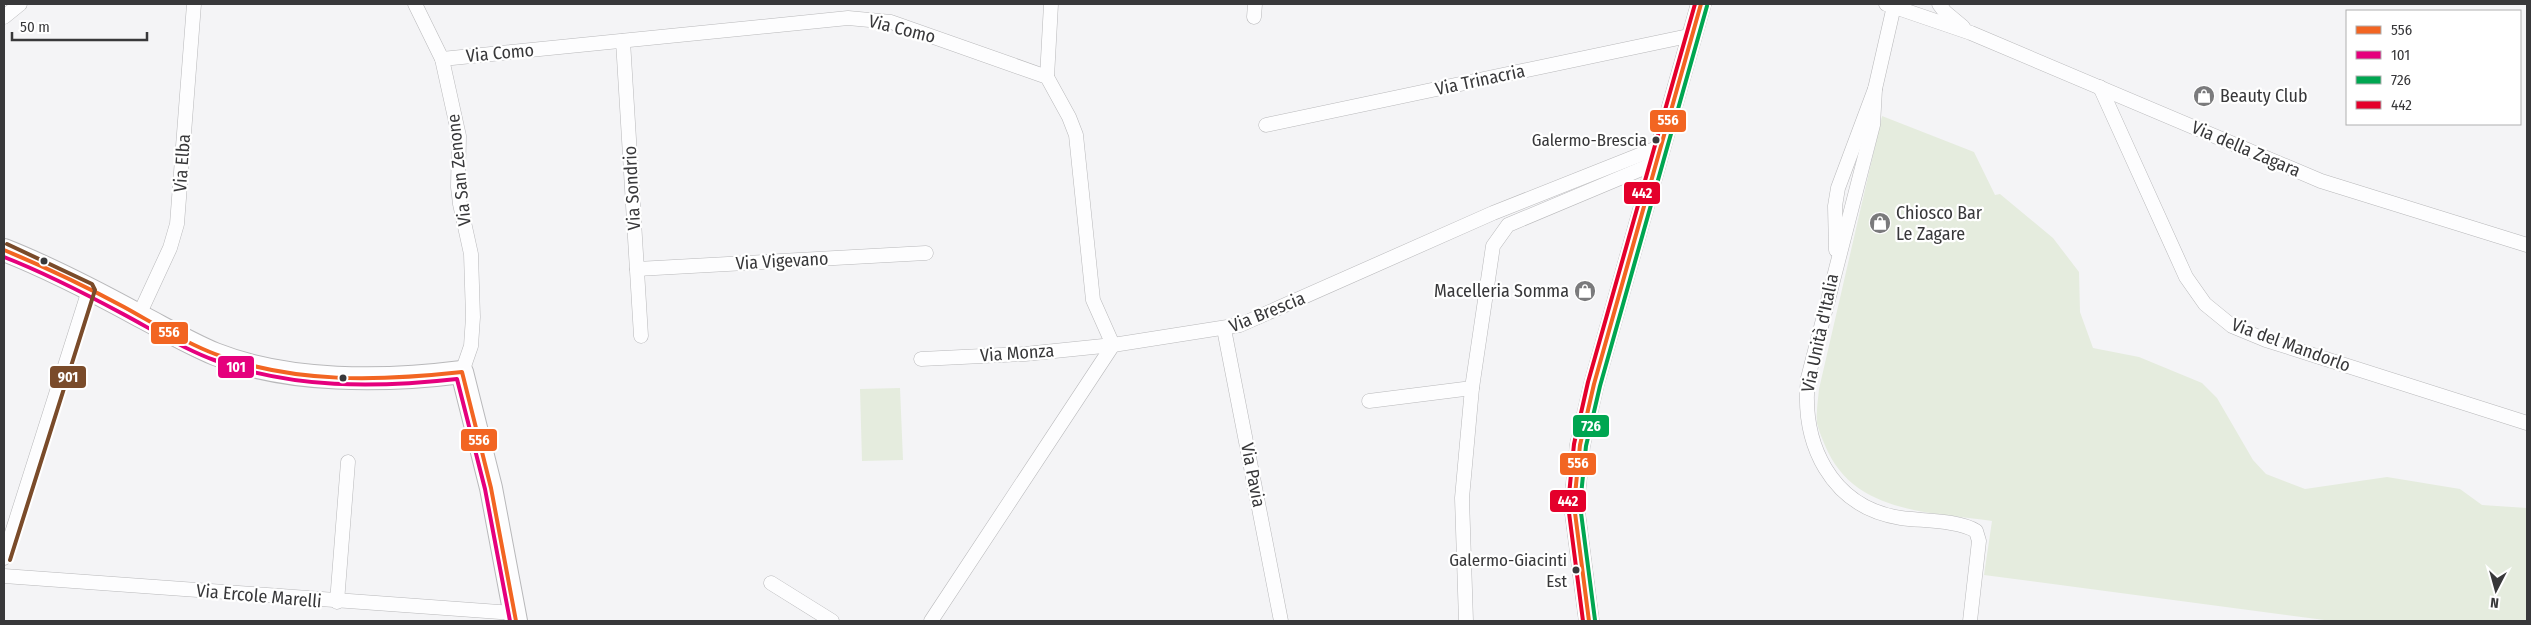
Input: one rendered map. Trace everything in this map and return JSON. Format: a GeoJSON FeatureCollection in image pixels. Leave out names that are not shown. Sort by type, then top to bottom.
{"type":"FeatureCollection","features":[{"type":"Feature","properties":{"kind":"main road"},"geometry":{"type":"LineString","coordinates":[[1589,621],[1574,504],[1580,445],[1594,384],[1701,4]]}},
{"type":"Feature","properties":{"kind":"main road"},"geometry":{"type":"LineString","coordinates":[[4,250],[139,315],[190,343],[216,354],[285,373],[343,376],[425,376],[462,372],[491,488],[515,617]]}},
{"type":"Feature","properties":{"kind":"street"},"geometry":{"type":"LineString","coordinates":[[4,17],[20,4]]}},
{"type":"Feature","properties":{"kind":"street","name":"Via Elba"},"geometry":{"type":"LineString","coordinates":[[139,315],[170,248],[177,224],[194,4]]}},
{"type":"Feature","properties":{"kind":"street","name":"Via San Zenone"},"geometry":{"type":"LineString","coordinates":[[415,4],[442,59],[458,136],[460,204],[471,254],[471,346],[462,372]]}},
{"type":"Feature","properties":{"kind":"street"},"geometry":{"type":"LineString","coordinates":[[931,621],[1113,345],[1093,300],[1076,135],[1070,117],[1047,78],[1051,4]]}},
{"type":"Feature","properties":{"kind":"street"},"geometry":{"type":"LineString","coordinates":[[1836,263],[1835,206],[1841,174],[1862,126],[1875,89],[1892,4],[1971,33]]}},
{"type":"Feature","properties":{"kind":"street"},"geometry":{"type":"LineString","coordinates":[[1932,4],[1942,8],[1971,33]]}},
{"type":"Feature","properties":{"kind":"street","name":"Via Como"},"geometry":{"type":"LineString","coordinates":[[442,59],[848,18],[890,22],[1047,78]]}},
{"type":"Feature","properties":{"kind":"street","name":"Via della Zagara"},"geometry":{"type":"LineString","coordinates":[[1971,33],[2321,181],[2527,245]]}},
{"type":"Feature","properties":{"kind":"street","name":"Via Trinacria"},"geometry":{"type":"LineString","coordinates":[[1266,125],[1693,35]]}},
{"type":"Feature","properties":{"kind":"street","name":"Via Sondrio"},"geometry":{"type":"LineString","coordinates":[[623,41],[641,336]]}},
{"type":"Feature","properties":{"kind":"street","name":"Via del Mandorlo"},"geometry":{"type":"LineString","coordinates":[[2100,87],[2186,277],[2205,304],[2232,326],[2266,340],[2527,423]]}},
{"type":"Feature","properties":{"kind":"street"},"geometry":{"type":"LineString","coordinates":[[1836,263],[1853,208],[1873,125],[1875,89]]}},
{"type":"Feature","properties":{"kind":"street"},"geometry":{"type":"LineString","coordinates":[[1466,621],[1462,498],[1472,388],[1492,246],[1508,225],[1660,154]]}},
{"type":"Feature","properties":{"kind":"street","name":"Via Brescia"},"geometry":{"type":"LineString","coordinates":[[1113,345],[1240,325],[1493,213],[1660,154]]}},
{"type":"Feature","properties":{"kind":"street"},"geometry":{"type":"LineString","coordinates":[[1835,206],[1840,211],[1847,212],[1853,208]]}},
{"type":"Feature","properties":{"kind":"street","name":"Via Vigevano"},"geometry":{"type":"LineString","coordinates":[[637,269],[926,253]]}},
{"type":"Feature","properties":{"kind":"street","name":"Via Unità d'Italia"},"geometry":{"type":"LineString","coordinates":[[1836,263],[1808,378],[1805,401],[1810,432],[1817,454],[1836,482],[1855,499],[1874,510],[1898,518],[1963,526],[1976,531],[1979,541],[1970,621]]}},
{"type":"Feature","properties":{"kind":"street"},"geometry":{"type":"LineString","coordinates":[[4,558],[89,290]]}},
{"type":"Feature","properties":{"kind":"street","name":"Via Pavia"},"geometry":{"type":"LineString","coordinates":[[1224,329],[1282,621]]}},
{"type":"Feature","properties":{"kind":"street","name":"Via Monza"},"geometry":{"type":"LineString","coordinates":[[921,359],[1025,354],[1113,345]]}},
{"type":"Feature","properties":{"kind":"street"},"geometry":{"type":"LineString","coordinates":[[1369,402],[1472,388]]}},
{"type":"Feature","properties":{"kind":"street"},"geometry":{"type":"LineString","coordinates":[[337,602],[348,462]]}},
{"type":"Feature","properties":{"kind":"street","name":"Via Ercole Marelli"},"geometry":{"type":"LineString","coordinates":[[4,576],[515,617]]}},
{"type":"Feature","properties":{"kind":"street"},"geometry":{"type":"LineString","coordinates":[[771,582],[832,621]]}},
{"type":"Feature","properties":{"kind":"shaded area"},"geometry":{"type":"Polygon","coordinates":[[[1882,116],[1974,152],[1995,195],[2000,194],[2053,238],[2079,272],[2080,312],[2093,348],[2139,357],[2202,383],[2217,398],[2253,460],[2266,474],[2305,489],[2387,477],[2460,489],[2482,505],[2527,508],[2527,621],[2332,621],[1984,575],[1992,521],[1922,512],[1878,499],[1858,488],[1841,472],[1828,452],[1817,423],[1817,410],[1819,389],[1882,116]]]}},
{"type":"Feature","properties":{"kind":"shaded area"},"geometry":{"type":"Polygon","coordinates":[[[900,388],[903,460],[862,461],[860,389],[900,388]]]}},
{"type":"Feature","properties":{"kind":"transit line","name":"442"},"geometry":{"type":"LineString","coordinates":[[1583,621],[1568,505],[1574,444],[1588,382],[1695,4]]}},
{"type":"Feature","properties":{"kind":"transit line","name":"556"},"geometry":{"type":"LineString","coordinates":[[1589,621],[1574,505],[1580,445],[1594,384],[1701,4]]}},
{"type":"Feature","properties":{"kind":"transit line","name":"726"},"geometry":{"type":"LineString","coordinates":[[1595,620],[1580,505],[1586,446],[1600,386],[1707,6]]}},
{"type":"Feature","properties":{"kind":"transit line","name":"901"},"geometry":{"type":"LineString","coordinates":[[7,244],[92,284],[95,290],[10,560]]}},
{"type":"Feature","properties":{"kind":"transit line","name":"556"},"geometry":{"type":"LineString","coordinates":[[4,250],[95,292],[191,344],[245,364],[275,371],[337,378],[400,377],[462,372],[491,488],[516,621]]}},
{"type":"Feature","properties":{"kind":"transit line","name":"101"},"geometry":{"type":"LineString","coordinates":[[4,257],[79,291],[191,350],[244,370],[304,381],[334,384],[396,384],[457,379],[485,489],[510,621]]}},
{"type":"Feature","properties":{"kind":"place","name":"Beauty Club"},"geometry":{"type":"Point","coordinates":[2204,96]}},
{"type":"Feature","properties":{"kind":"place","name":"Galermo-Brescia"},"geometry":{"type":"Point","coordinates":[1656,140]}},
{"type":"Feature","properties":{"kind":"place","name":"Chiosco Bar Le Zagare"},"geometry":{"type":"Point","coordinates":[1880,223]}},
{"type":"Feature","properties":{"kind":"place","name":"Macelleria Somma"},"geometry":{"type":"Point","coordinates":[1585,291]}},
{"type":"Feature","properties":{"kind":"place","name":"Galermo-Giacinti Est"},"geometry":{"type":"Point","coordinates":[1576,570]}}]}
